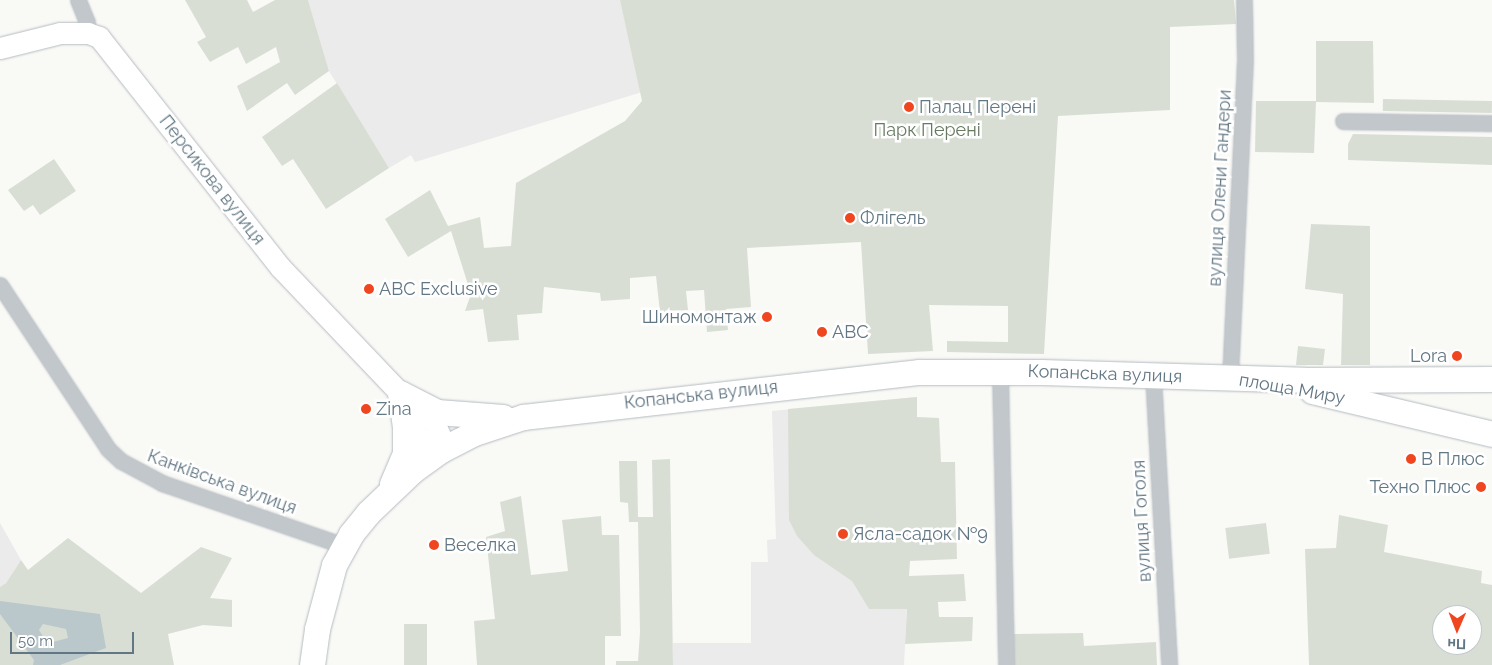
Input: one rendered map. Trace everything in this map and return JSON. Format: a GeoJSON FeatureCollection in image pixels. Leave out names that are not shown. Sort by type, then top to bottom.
{"type":"FeatureCollection","features":[{"type":"Feature","properties":{"kind":"highway","name":"Копанська вулиця"},"geometry":{"type":"LineString","coordinates":[[312,665],[326,592],[334,565],[345,546],[387,492],[441,450],[474,433],[522,417],[904,373],[1000,372],[1230,378]]}},
{"type":"Feature","properties":{"kind":"highway","name":"площа Миру"},"geometry":{"type":"LineString","coordinates":[[1230,378],[1492,379]]}},
{"type":"Feature","properties":{"kind":"highway","name":"площа Миру"},"geometry":{"type":"LineString","coordinates":[[1230,378],[1322,393],[1492,434]]}},
{"type":"Feature","properties":{"kind":"highway"},"geometry":{"type":"LineString","coordinates":[[1443,378],[1424,391],[1422,399],[1429,414],[1445,423]]}},
{"type":"Feature","properties":{"kind":"highway"},"geometry":{"type":"LineString","coordinates":[[400,393],[437,412],[522,417]]}},
{"type":"Feature","properties":{"kind":"highway"},"geometry":{"type":"LineString","coordinates":[[387,492],[401,468],[405,453],[405,427],[400,393]]}},
{"type":"Feature","properties":{"kind":"main road"},"geometry":{"type":"LineString","coordinates":[[0,48],[60,33],[88,33]]}},
{"type":"Feature","properties":{"kind":"main road","name":"Персикова вулиця"},"geometry":{"type":"LineString","coordinates":[[88,33],[99,37],[109,47],[280,267],[400,393],[434,422],[443,442],[441,450]]}},
{"type":"Feature","properties":{"kind":"street"},"geometry":{"type":"LineString","coordinates":[[78,0],[87,22],[88,33]]}},
{"type":"Feature","properties":{"kind":"street","name":"вулиця Олени Гандери"},"geometry":{"type":"LineString","coordinates":[[1230,378],[1245,60],[1244,0]]}},
{"type":"Feature","properties":{"kind":"street"},"geometry":{"type":"LineString","coordinates":[[1343,121],[1492,123]]}},
{"type":"Feature","properties":{"kind":"street","name":"Канківська вулиця"},"geometry":{"type":"LineString","coordinates":[[0,285],[108,449],[121,461],[162,483],[345,546]]}},
{"type":"Feature","properties":{"kind":"street"},"geometry":{"type":"LineString","coordinates":[[1000,372],[1006,665]]}},
{"type":"Feature","properties":{"kind":"street","name":"вулиця Гоголя"},"geometry":{"type":"LineString","coordinates":[[1154,375],[1169,665]]}},
{"type":"Feature","properties":{"kind":"shaded area"},"geometry":{"type":"Polygon","coordinates":[[[308,0],[620,0],[642,92],[415,162],[411,155],[389,168],[329,71],[308,0]]]}},
{"type":"Feature","properties":{"kind":"shaded area","name":"Ясла-садок №9"},"geometry":{"type":"Polygon","coordinates":[[[917,397],[904,665],[673,665],[673,643],[751,643],[751,562],[768,562],[767,540],[776,539],[772,411],[917,397]]]}},
{"type":"Feature","properties":{"kind":"shaded area"},"geometry":{"type":"Polygon","coordinates":[[[0,523],[21,560],[6,583],[0,587],[0,523]]]}},
{"type":"Feature","properties":{"kind":"shaded area"},"geometry":{"type":"Polygon","coordinates":[[[0,601],[100,614],[106,648],[60,665],[33,665],[34,660],[0,614],[0,601]],[[43,624],[39,630],[44,638],[53,642],[68,638],[66,629],[43,624]]]}},
{"type":"Feature","properties":{"kind":"green space"},"geometry":{"type":"Polygon","coordinates":[[[185,0],[247,0],[253,12],[275,0],[308,0],[329,71],[295,95],[287,83],[247,111],[237,86],[280,62],[276,47],[246,64],[238,47],[210,62],[197,42],[206,37],[185,0]]]}},
{"type":"Feature","properties":{"kind":"green space","name":"Парк Перені"},"geometry":{"type":"Polygon","coordinates":[[[620,0],[1234,0],[1236,24],[1170,27],[1170,110],[1058,116],[1044,354],[947,352],[947,341],[1008,342],[1008,306],[929,305],[933,351],[868,354],[861,242],[747,248],[751,307],[726,309],[728,330],[707,332],[704,290],[686,291],[688,310],[660,312],[656,276],[630,278],[630,299],[601,301],[600,293],[544,287],[542,313],[517,315],[519,340],[488,342],[483,309],[465,311],[471,294],[451,231],[408,257],[385,219],[430,190],[448,226],[480,217],[484,248],[511,246],[516,183],[625,121],[642,101],[620,0]]]}},
{"type":"Feature","properties":{"kind":"green space"},"geometry":{"type":"Polygon","coordinates":[[[1316,41],[1373,41],[1374,103],[1316,102],[1314,153],[1255,152],[1256,101],[1316,101],[1316,41]]]}},
{"type":"Feature","properties":{"kind":"green space"},"geometry":{"type":"Polygon","coordinates":[[[337,83],[389,168],[326,209],[293,159],[282,166],[262,137],[337,83]]]}},
{"type":"Feature","properties":{"kind":"green space"},"geometry":{"type":"Polygon","coordinates":[[[1383,99],[1492,101],[1492,113],[1383,111],[1383,99]]]}},
{"type":"Feature","properties":{"kind":"green space"},"geometry":{"type":"Polygon","coordinates":[[[1353,134],[1492,137],[1492,165],[1348,160],[1348,144],[1353,134]]]}},
{"type":"Feature","properties":{"kind":"green space"},"geometry":{"type":"Polygon","coordinates":[[[54,159],[76,191],[40,215],[33,205],[24,211],[8,190],[54,159]]]}},
{"type":"Feature","properties":{"kind":"green space"},"geometry":{"type":"Polygon","coordinates":[[[1311,224],[1370,226],[1370,365],[1341,365],[1343,294],[1305,289],[1311,224]]]}},
{"type":"Feature","properties":{"kind":"green space"},"geometry":{"type":"Polygon","coordinates":[[[1298,346],[1325,349],[1323,365],[1296,365],[1298,346]]]}},
{"type":"Feature","properties":{"kind":"green space"},"geometry":{"type":"Polygon","coordinates":[[[917,397],[917,417],[939,418],[941,462],[955,462],[957,559],[910,561],[909,576],[964,574],[966,601],[938,602],[939,617],[973,617],[972,641],[905,644],[907,609],[869,609],[852,581],[814,555],[797,536],[789,520],[788,409],[917,397]]]}},
{"type":"Feature","properties":{"kind":"green space"},"geometry":{"type":"Polygon","coordinates":[[[670,459],[673,665],[616,665],[616,661],[638,661],[640,632],[638,522],[629,522],[628,503],[620,502],[619,461],[637,461],[638,517],[653,517],[652,460],[670,459]]]}},
{"type":"Feature","properties":{"kind":"green space"},"geometry":{"type":"Polygon","coordinates":[[[521,496],[531,575],[568,571],[562,520],[601,516],[602,535],[619,535],[621,636],[605,636],[605,665],[477,665],[474,621],[495,619],[486,537],[505,531],[500,502],[521,496]]]}},
{"type":"Feature","properties":{"kind":"green space"},"geometry":{"type":"Polygon","coordinates":[[[1339,515],[1388,525],[1384,552],[1482,571],[1481,583],[1492,585],[1492,665],[1309,665],[1305,549],[1336,548],[1339,515]]]}},
{"type":"Feature","properties":{"kind":"green space"},"geometry":{"type":"Polygon","coordinates":[[[1266,523],[1270,554],[1229,559],[1225,528],[1266,523]]]}},
{"type":"Feature","properties":{"kind":"green space"},"geometry":{"type":"Polygon","coordinates":[[[68,538],[141,593],[201,547],[232,558],[210,598],[232,600],[232,627],[203,625],[168,634],[174,665],[0,665],[0,587],[6,583],[21,560],[28,570],[68,538]]]}},
{"type":"Feature","properties":{"kind":"green space"},"geometry":{"type":"Polygon","coordinates":[[[404,624],[427,624],[427,665],[404,665],[404,624]]]}},
{"type":"Feature","properties":{"kind":"green space"},"geometry":{"type":"Polygon","coordinates":[[[1083,633],[1084,646],[1156,642],[1157,665],[1014,665],[1014,634],[1083,633]]]}},
{"type":"Feature","properties":{"kind":"place","name":"Палац Перені"},"geometry":{"type":"Point","coordinates":[909,107]}},
{"type":"Feature","properties":{"kind":"place","name":"Флігель"},"geometry":{"type":"Point","coordinates":[850,218]}},
{"type":"Feature","properties":{"kind":"place","name":"ABC Exclusive"},"geometry":{"type":"Point","coordinates":[369,289]}},
{"type":"Feature","properties":{"kind":"place","name":"Шиномонтаж"},"geometry":{"type":"Point","coordinates":[767,317]}},
{"type":"Feature","properties":{"kind":"place","name":"ABC"},"geometry":{"type":"Point","coordinates":[822,332]}},
{"type":"Feature","properties":{"kind":"place","name":"Lora"},"geometry":{"type":"Point","coordinates":[1457,356]}},
{"type":"Feature","properties":{"kind":"place","name":"Zina"},"geometry":{"type":"Point","coordinates":[366,409]}},
{"type":"Feature","properties":{"kind":"place","name":"В Плюс"},"geometry":{"type":"Point","coordinates":[1411,459]}},
{"type":"Feature","properties":{"kind":"place","name":"Техно Плюс"},"geometry":{"type":"Point","coordinates":[1481,487]}},
{"type":"Feature","properties":{"kind":"place","name":"Ясла-садок №9"},"geometry":{"type":"Point","coordinates":[843,534]}},
{"type":"Feature","properties":{"kind":"place","name":"Веселка"},"geometry":{"type":"Point","coordinates":[434,545]}}]}
